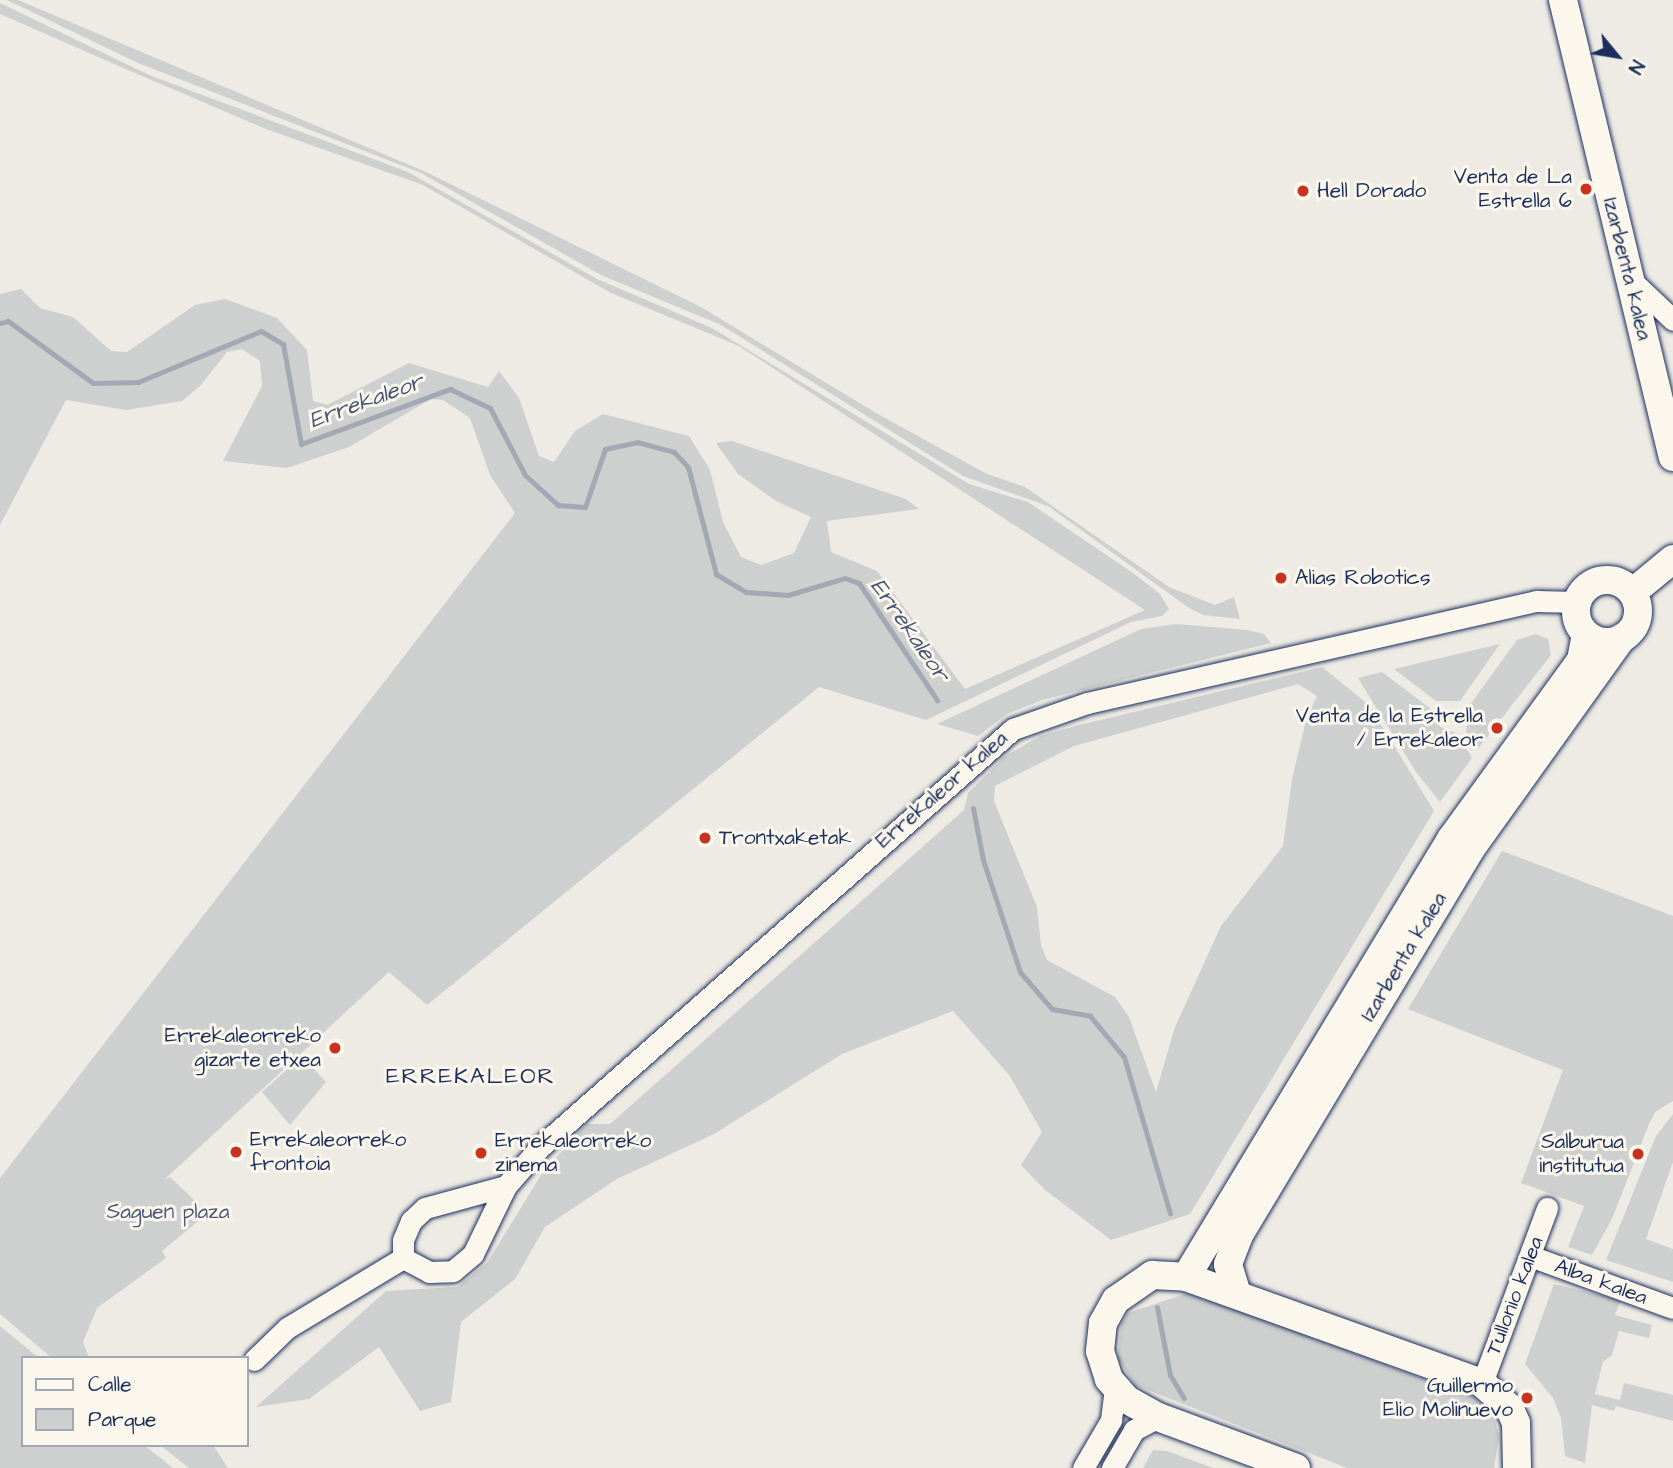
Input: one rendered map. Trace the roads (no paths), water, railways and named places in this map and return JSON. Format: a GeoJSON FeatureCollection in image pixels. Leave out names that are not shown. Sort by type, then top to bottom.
{"type":"FeatureCollection","features":[{"type":"Feature","properties":{"kind":"main road","name":"Izarbenta kalea"},"geometry":{"type":"LineString","coordinates":[[1563,0],[1673,456]]}},
{"type":"Feature","properties":{"kind":"main road"},"geometry":{"type":"LineString","coordinates":[[1633,592],[1673,559]]}},
{"type":"Feature","properties":{"kind":"main road"},"geometry":{"type":"LineString","coordinates":[[1609,579],[1633,592],[1639,612],[1630,632],[1622,638],[1605,642],[1586,634],[1579,624],[1577,602],[1584,590],[1609,579]]}},
{"type":"Feature","properties":{"kind":"main road","name":"Izarbenta kalea"},"geometry":{"type":"LineString","coordinates":[[1186,1277],[1451,839],[1581,660],[1586,634]]}},
{"type":"Feature","properties":{"kind":"main road","name":"Izarbenta kalea"},"geometry":{"type":"LineString","coordinates":[[1237,1294],[1228,1264],[1239,1235],[1470,849],[1622,638]]}},
{"type":"Feature","properties":{"kind":"main road"},"geometry":{"type":"LineString","coordinates":[[1296,1468],[1158,1417],[1115,1389],[1100,1351],[1108,1311],[1126,1289],[1152,1275],[1186,1277],[1482,1383],[1509,1407],[1516,1423],[1517,1468]]}},
{"type":"Feature","properties":{"kind":"street"},"geometry":{"type":"LineString","coordinates":[[1630,279],[1673,320]]}},
{"type":"Feature","properties":{"kind":"street","name":"Errekaleor kalea"},"geometry":{"type":"LineString","coordinates":[[403,1258],[429,1272],[453,1272],[473,1254],[506,1186],[572,1117],[1013,729],[1087,703],[1537,601],[1577,602]]}},
{"type":"Feature","properties":{"kind":"street"},"geometry":{"type":"LineString","coordinates":[[254,1360],[288,1328],[403,1258],[402,1240],[411,1221],[425,1208],[506,1186]]}},
{"type":"Feature","properties":{"kind":"street","name":"Tullonio kalea"},"geometry":{"type":"LineString","coordinates":[[1482,1383],[1547,1209]]}},
{"type":"Feature","properties":{"kind":"street","name":"Alba kalea"},"geometry":{"type":"LineString","coordinates":[[1530,1256],[1673,1308]]}},
{"type":"Feature","properties":{"kind":"street"},"geometry":{"type":"LineString","coordinates":[[1083,1468],[1111,1420],[1115,1389]]}},
{"type":"Feature","properties":{"kind":"street"},"geometry":{"type":"LineString","coordinates":[[1112,1468],[1134,1430],[1158,1417]]}},
{"type":"Feature","properties":{"kind":"waterway","name":"Errekaleor"},"geometry":{"type":"LineString","coordinates":[[0,323],[8,321],[93,383],[138,382],[261,331],[283,344],[301,444],[450,389],[490,408],[525,475],[558,505],[585,507],[605,449],[637,442],[674,452],[688,467],[716,574],[746,592],[788,595],[845,578],[859,583],[937,700]]}},
{"type":"Feature","properties":{"kind":"waterway","name":"Errekaleor"},"geometry":{"type":"LineString","coordinates":[[973,808],[983,860],[1020,972],[1052,1009],[1090,1016],[1124,1057],[1170,1213]]}},
{"type":"Feature","properties":{"kind":"waterway"},"geometry":{"type":"LineString","coordinates":[[1157,1307],[1170,1375],[1184,1398]]}},
{"type":"Feature","properties":{"kind":"place","name":"Venta de La Estrella 6"},"geometry":{"type":"Point","coordinates":[1586,189]}},
{"type":"Feature","properties":{"kind":"place","name":"Hell Dorado"},"geometry":{"type":"Point","coordinates":[1303,191]}},
{"type":"Feature","properties":{"kind":"place","name":"Alias Robotics"},"geometry":{"type":"Point","coordinates":[1281,578]}},
{"type":"Feature","properties":{"kind":"place","name":"Venta de la Estrella / Errekaleor"},"geometry":{"type":"Point","coordinates":[1497,728]}},
{"type":"Feature","properties":{"kind":"place","name":"Trontxaketak"},"geometry":{"type":"Point","coordinates":[705,838]}},
{"type":"Feature","properties":{"kind":"place","name":"Errekaleorreko gizarte etxea"},"geometry":{"type":"Point","coordinates":[335,1048]}},
{"type":"Feature","properties":{"kind":"place","name":"Errekaleorreko frontoia"},"geometry":{"type":"Point","coordinates":[236,1152]}},
{"type":"Feature","properties":{"kind":"place","name":"Errekaleorreko zinema"},"geometry":{"type":"Point","coordinates":[481,1153]}},
{"type":"Feature","properties":{"kind":"place","name":"Salburua institutua"},"geometry":{"type":"Point","coordinates":[1638,1154]}},
{"type":"Feature","properties":{"kind":"place","name":"Guillermo Elio Molinuevo"},"geometry":{"type":"Point","coordinates":[1527,1398]}},
{"type":"Feature","properties":{"kind":"district","name":"ERREKALEOR"},"geometry":{"type":"Point","coordinates":[471,1076]}},
{"type":"Feature","properties":{"kind":"park label","name":"Saguen plaza"},"geometry":{"type":"Point","coordinates":[168,1212]}}]}
